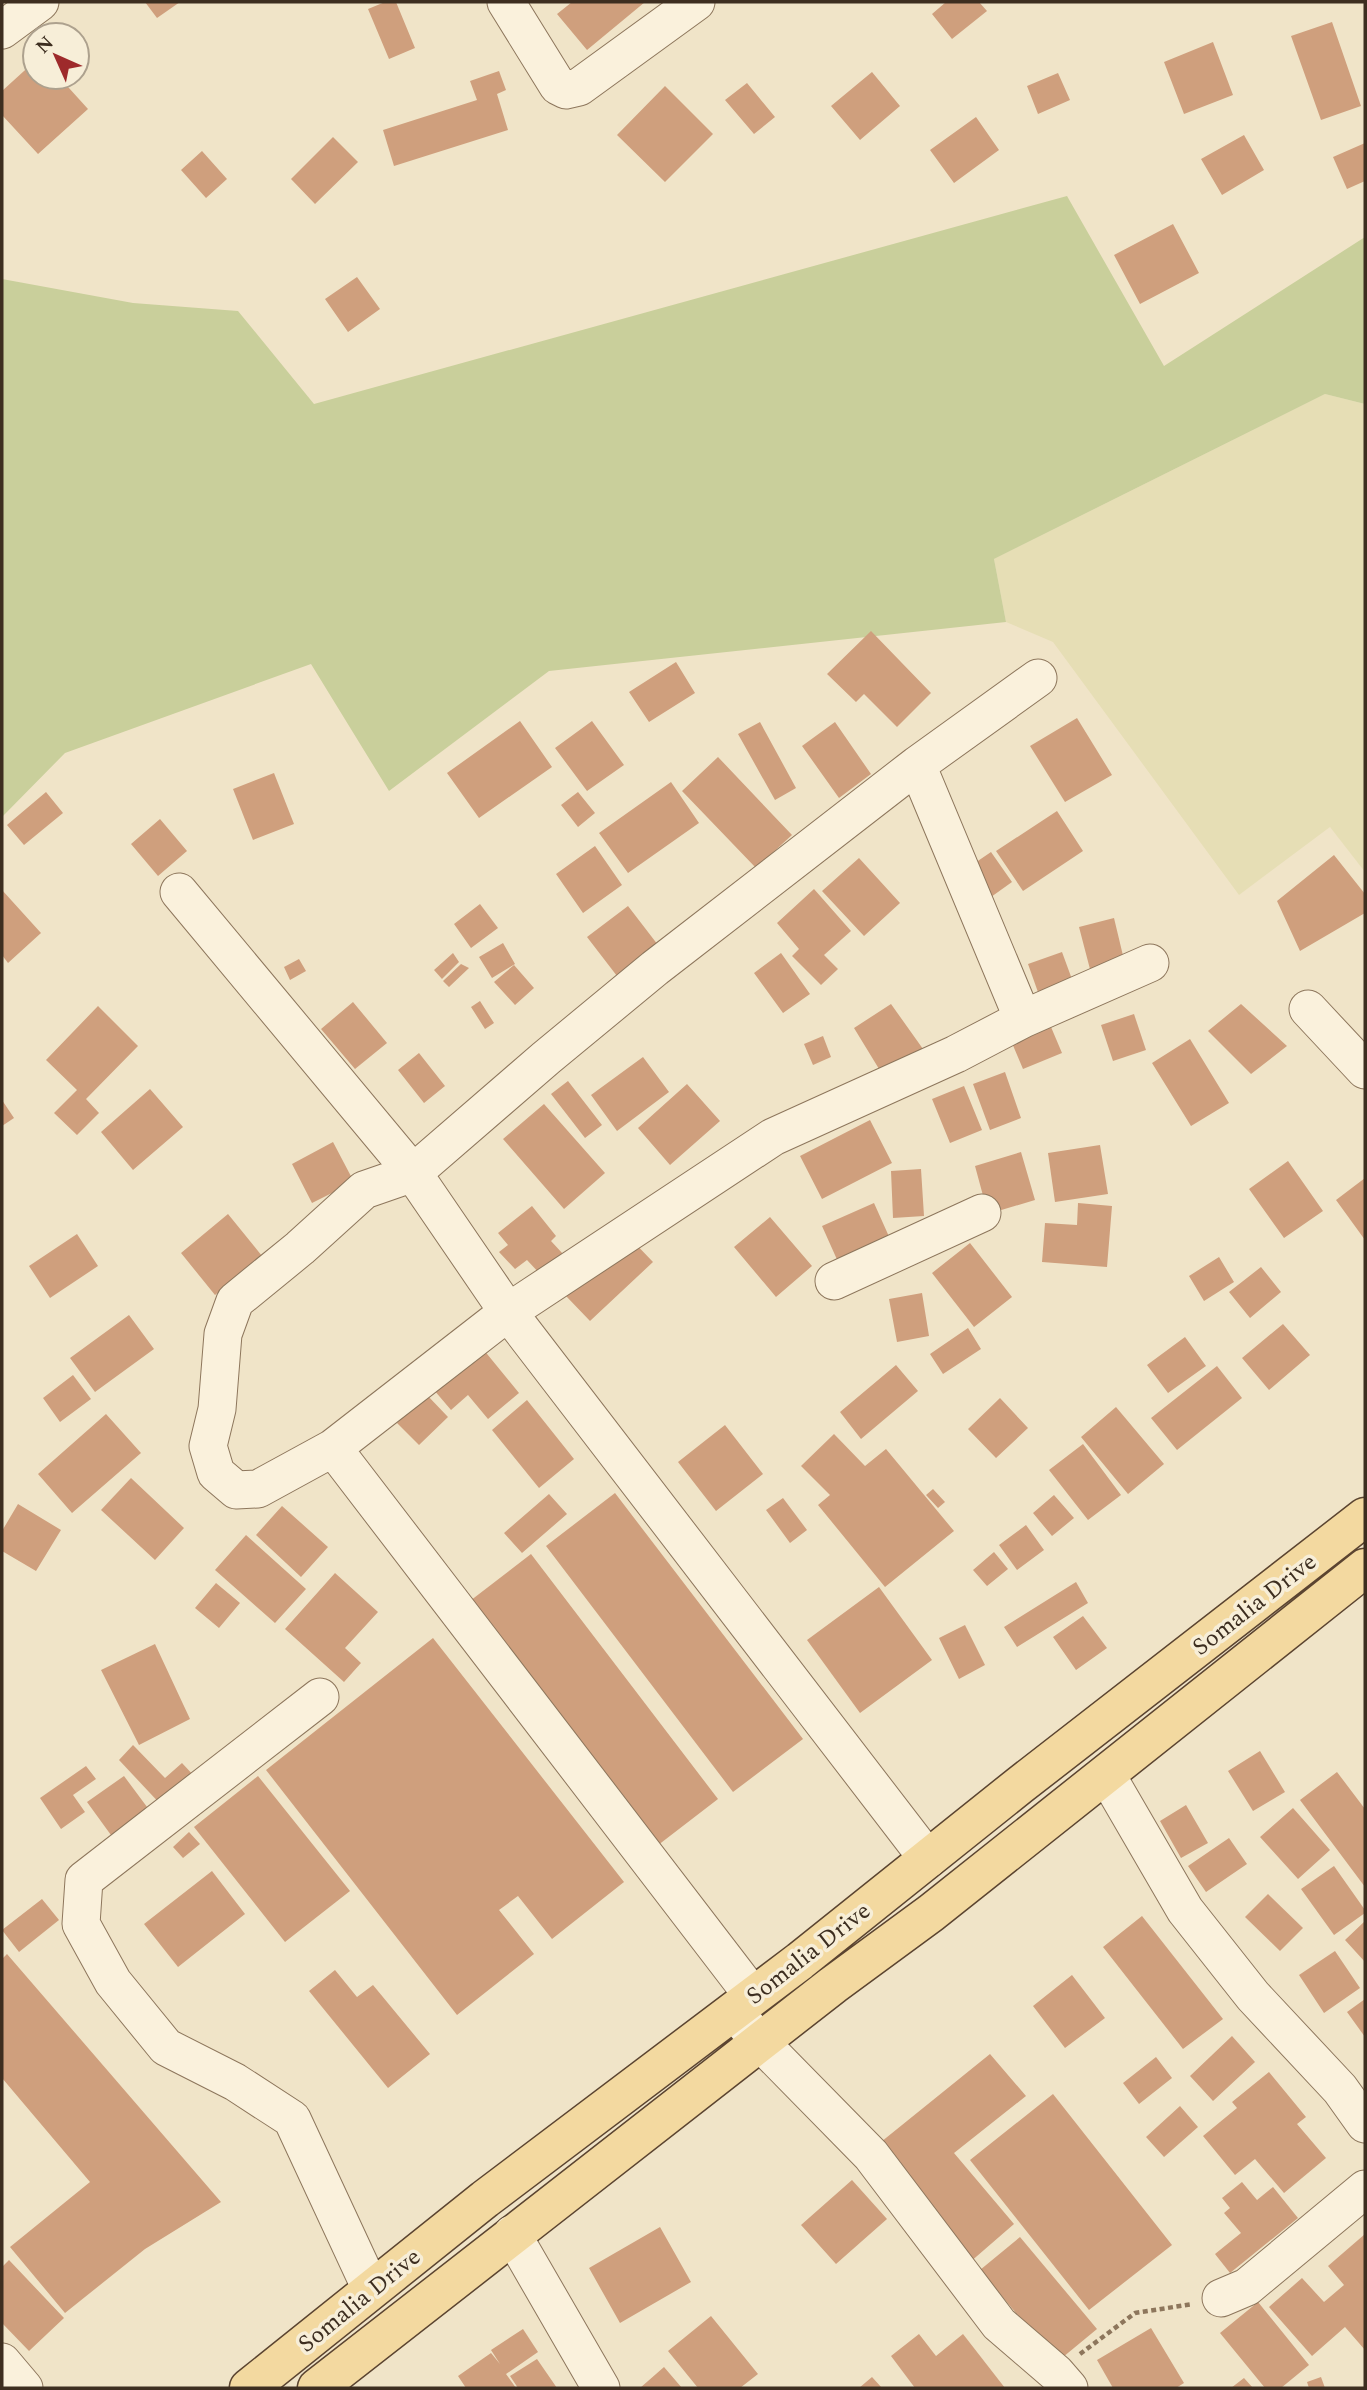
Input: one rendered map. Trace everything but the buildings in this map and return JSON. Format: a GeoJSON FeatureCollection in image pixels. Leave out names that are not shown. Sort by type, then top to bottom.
{"type":"FeatureCollection","features":[{"type":"Feature","properties":{"kind":"main road","name":"Somalia Drive"},"geometry":{"type":"LineString","coordinates":[[249,2388],[485,2199],[743,2003],[1365,1517]]}},
{"type":"Feature","properties":{"kind":"main road","name":"Somalia Drive"},"geometry":{"type":"LineString","coordinates":[[317,2388],[760,2042],[931,1913],[1365,1568]]}},
{"type":"Feature","properties":{"kind":"street"},"geometry":{"type":"LineString","coordinates":[[2,30],[40,2]]}},
{"type":"Feature","properties":{"kind":"street"},"geometry":{"type":"LineString","coordinates":[[506,2],[558,86],[566,90],[579,87],[696,2]]}},
{"type":"Feature","properties":{"kind":"street"},"geometry":{"type":"LineString","coordinates":[[1038,678],[917,765],[645,976],[413,1173],[364,1190],[300,1248],[235,1301],[223,1334],[217,1409],[208,1447],[216,1473],[236,1490],[258,1489],[333,1448],[509,1312],[773,1137],[956,1054],[1023,1018],[1150,962]]}},
{"type":"Feature","properties":{"kind":"street"},"geometry":{"type":"LineString","coordinates":[[917,765],[1023,1018]]}},
{"type":"Feature","properties":{"kind":"street"},"geometry":{"type":"LineString","coordinates":[[179,892],[413,1173],[509,1312],[928,1859]]}},
{"type":"Feature","properties":{"kind":"street"},"geometry":{"type":"LineString","coordinates":[[1308,1009],[1365,1070]]}},
{"type":"Feature","properties":{"kind":"street"},"geometry":{"type":"LineString","coordinates":[[834,1281],[982,1213]]}},
{"type":"Feature","properties":{"kind":"street"},"geometry":{"type":"LineString","coordinates":[[333,1448],[743,2003],[760,2042],[871,2155],[999,2324],[1062,2381]]}},
{"type":"Feature","properties":{"kind":"street"},"geometry":{"type":"LineString","coordinates":[[320,1697],[84,1880],[81,1924],[113,1982],[166,2047],[235,2082],[292,2119],[371,2289]]}},
{"type":"Feature","properties":{"kind":"street"},"geometry":{"type":"LineString","coordinates":[[1106,1774],[1185,1910],[1253,1996],[1339,2089],[1365,2124]]}},
{"type":"Feature","properties":{"kind":"street"},"geometry":{"type":"LineString","coordinates":[[1221,2298],[1247,2287],[1365,2189]]}},
{"type":"Feature","properties":{"kind":"street"},"geometry":{"type":"LineString","coordinates":[[512,2234],[601,2388]]}},
{"type":"Feature","properties":{"kind":"street"},"geometry":{"type":"LineString","coordinates":[[2,2362],[24,2388]]}},
{"type":"Feature","properties":{"kind":"path"},"geometry":{"type":"LineString","coordinates":[[1062,2381],[1135,2313],[1221,2298]]}},
{"type":"Feature","properties":{"kind":"shaded area"},"geometry":{"type":"Polygon","coordinates":[[[1325,394],[1365,404],[1365,872],[1330,827],[1239,895],[1053,642],[1006,622],[994,559],[1325,394]]]}},
{"type":"Feature","properties":{"kind":"green space"},"geometry":{"type":"Polygon","coordinates":[[[1067,196],[1164,366],[1365,237],[1365,404],[1325,394],[994,559],[1006,622],[549,671],[389,791],[311,664],[65,753],[2,817],[2,279],[133,303],[238,311],[314,404],[1067,196]]]}}]}
